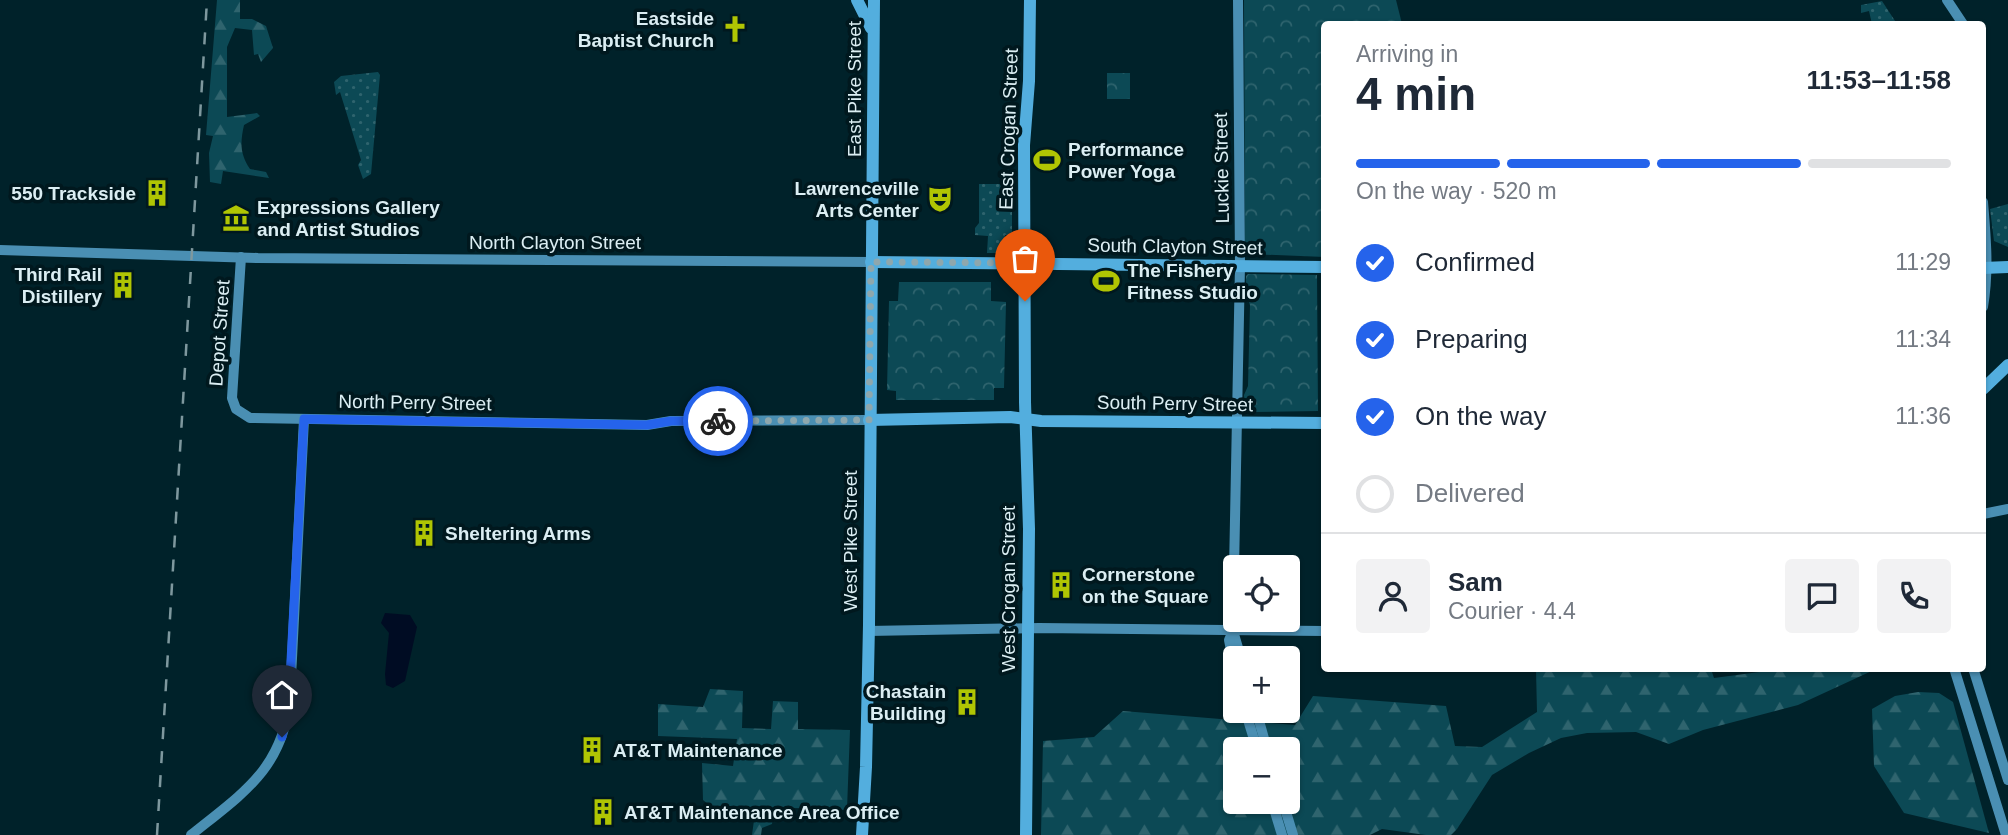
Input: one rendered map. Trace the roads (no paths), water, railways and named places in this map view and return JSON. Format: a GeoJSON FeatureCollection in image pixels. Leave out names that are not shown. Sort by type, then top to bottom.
{"type":"FeatureCollection","features":[{"type":"Feature","properties":{"kind":"main road"},"geometry":{"type":"LineString","coordinates":[[857,0],[874,33]]}},
{"type":"Feature","properties":{"kind":"main road","name":"East Pike Street"},"geometry":{"type":"LineString","coordinates":[[871,262],[874,0]]}},
{"type":"Feature","properties":{"kind":"main road","name":"East Crogan Street"},"geometry":{"type":"LineString","coordinates":[[1024,343],[1024,136],[1029,81],[1030,0]]}},
{"type":"Feature","properties":{"kind":"main road","name":"North Clayton Street"},"geometry":{"type":"LineString","coordinates":[[871,262],[1025,263]]}},
{"type":"Feature","properties":{"kind":"main road","name":"West Pike Street"},"geometry":{"type":"LineString","coordinates":[[862,835],[866,767],[871,262]]}},
{"type":"Feature","properties":{"kind":"main road","name":"South Clayton Street"},"geometry":{"type":"LineString","coordinates":[[1025,263],[1321,267]]}},
{"type":"Feature","properties":{"kind":"main road"},"geometry":{"type":"LineString","coordinates":[[1986,268],[2008,267]]}},
{"type":"Feature","properties":{"kind":"main road","name":"West Crogan Street"},"geometry":{"type":"LineString","coordinates":[[1024,343],[1028,529],[1026,835]]}},
{"type":"Feature","properties":{"kind":"main road"},"geometry":{"type":"LineString","coordinates":[[1986,386],[2008,365]]}},
{"type":"Feature","properties":{"kind":"main road"},"geometry":{"type":"LineString","coordinates":[[869,420],[1025,419]]}},
{"type":"Feature","properties":{"kind":"main road","name":"South Perry Street"},"geometry":{"type":"LineString","coordinates":[[1025,419],[1321,424]]}},
{"type":"Feature","properties":{"kind":"main road","name":"West Pike Street"},"geometry":{"type":"LineString","coordinates":[[863,820],[868,835]]}},
{"type":"Feature","properties":{"kind":"street","name":"Luckie Street"},"geometry":{"type":"LineString","coordinates":[[1234,555],[1240,265],[1238,0]]}},
{"type":"Feature","properties":{"kind":"street"},"geometry":{"type":"LineString","coordinates":[[1947,0],[1961,21]]}},
{"type":"Feature","properties":{"kind":"street","name":"North Clayton Street"},"geometry":{"type":"LineString","coordinates":[[0,250],[242,257],[871,262]]}},
{"type":"Feature","properties":{"kind":"street","name":"Depot Street"},"geometry":{"type":"LineString","coordinates":[[236,409],[232,402],[232,393],[242,257]]}},
{"type":"Feature","properties":{"kind":"street","name":"North Perry Street"},"geometry":{"type":"LineString","coordinates":[[236,409],[250,418],[596,425],[869,420]]}},
{"type":"Feature","properties":{"kind":"street"},"geometry":{"type":"LineString","coordinates":[[191,835],[238,797],[263,772],[277,749],[285,726],[289,698],[304,419]]}},
{"type":"Feature","properties":{"kind":"street"},"geometry":{"type":"LineString","coordinates":[[1986,513],[2008,509]]}},
{"type":"Feature","properties":{"kind":"street"},"geometry":{"type":"LineString","coordinates":[[868,631],[1223,631]]}},
{"type":"Feature","properties":{"kind":"street"},"geometry":{"type":"LineString","coordinates":[[1300,631],[1321,631]]}},
{"type":"Feature","properties":{"kind":"street"},"geometry":{"type":"LineString","coordinates":[[1955,672],[2006,835]]}},
{"type":"Feature","properties":{"kind":"street"},"geometry":{"type":"LineString","coordinates":[[1974,672],[2008,780]]}},
{"type":"Feature","properties":{"kind":"street"},"geometry":{"type":"LineString","coordinates":[[1276,814],[1282,835]]}},
{"type":"Feature","properties":{"kind":"street"},"geometry":{"type":"LineString","coordinates":[[1287,814],[1293,835]]}},
{"type":"Feature","properties":{"kind":"railway"},"geometry":{"type":"LineString","coordinates":[[157,835],[207,0]]}},
{"type":"Feature","properties":{"kind":"place","name":"Eastside Baptist Church"},"geometry":{"type":"Point","coordinates":[735,29]}},
{"type":"Feature","properties":{"kind":"place","name":"Performance Power Yoga"},"geometry":{"type":"Point","coordinates":[1047,160]}},
{"type":"Feature","properties":{"kind":"place","name":"550 Trackside"},"geometry":{"type":"Point","coordinates":[157,193]}},
{"type":"Feature","properties":{"kind":"place","name":"Lawrenceville Arts Center"},"geometry":{"type":"Point","coordinates":[940,199]}},
{"type":"Feature","properties":{"kind":"place","name":"Expressions Gallery and Artist Studios"},"geometry":{"type":"Point","coordinates":[236,218]}},
{"type":"Feature","properties":{"kind":"place","name":"The Fishery Fitness Studio"},"geometry":{"type":"Point","coordinates":[1106,281]}},
{"type":"Feature","properties":{"kind":"place","name":"Third Rail Distillery"},"geometry":{"type":"Point","coordinates":[123,285]}},
{"type":"Feature","properties":{"kind":"place","name":"Sheltering Arms"},"geometry":{"type":"Point","coordinates":[424,533]}},
{"type":"Feature","properties":{"kind":"place","name":"Cornerstone on the Square"},"geometry":{"type":"Point","coordinates":[1061,585]}},
{"type":"Feature","properties":{"kind":"place","name":"Chastain Building"},"geometry":{"type":"Point","coordinates":[967,702]}},
{"type":"Feature","properties":{"kind":"place","name":"AT&T Maintenance"},"geometry":{"type":"Point","coordinates":[592,750]}},
{"type":"Feature","properties":{"kind":"place","name":"AT&T Maintenance Area Office"},"geometry":{"type":"Point","coordinates":[603,812]}}]}
